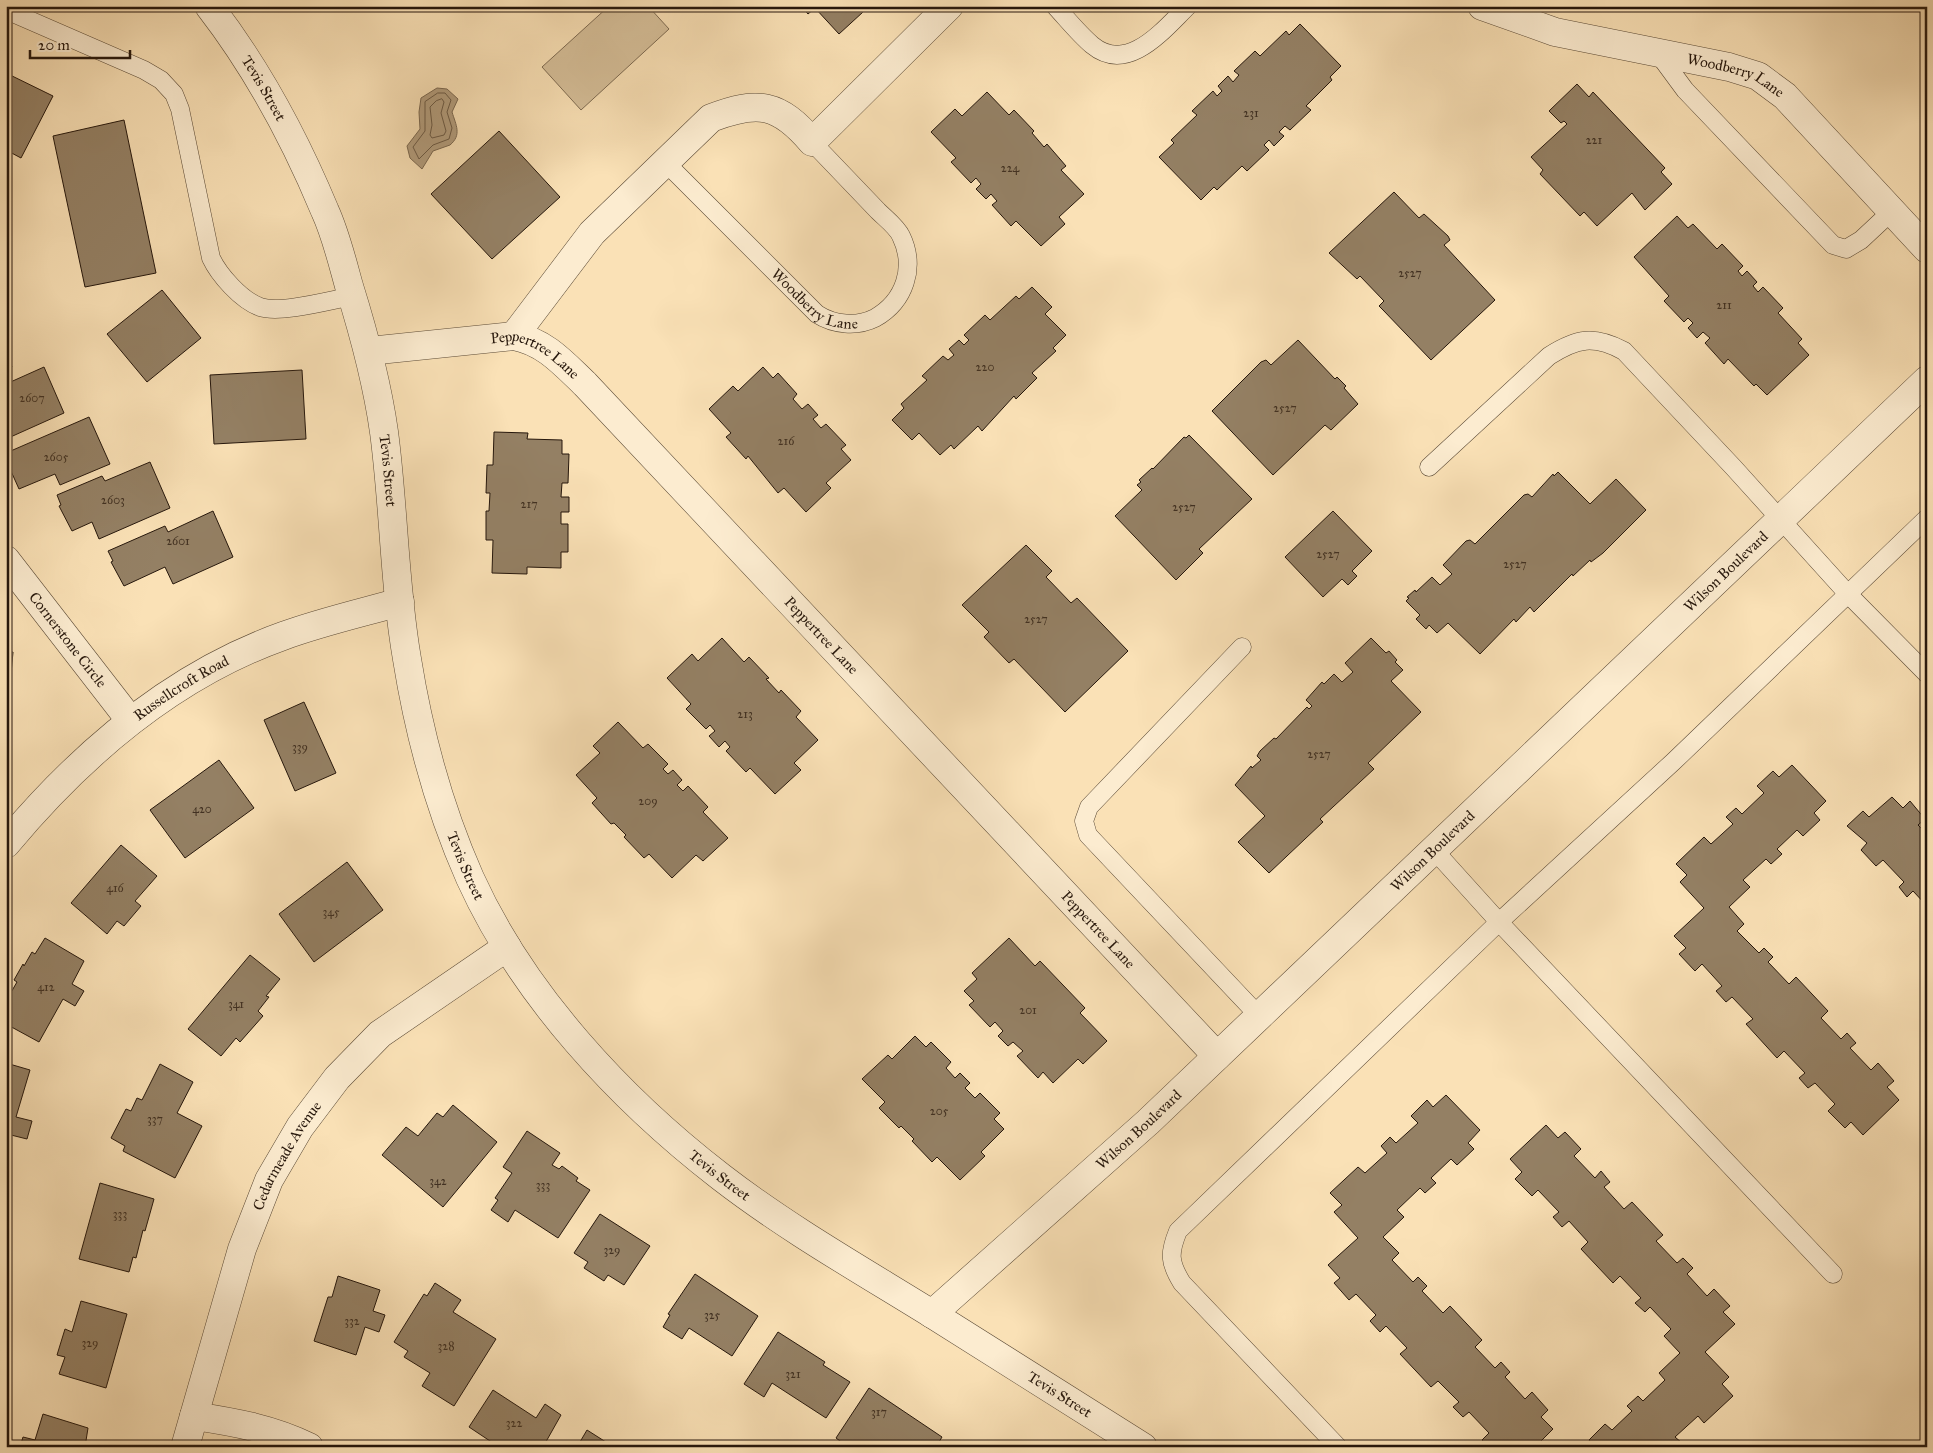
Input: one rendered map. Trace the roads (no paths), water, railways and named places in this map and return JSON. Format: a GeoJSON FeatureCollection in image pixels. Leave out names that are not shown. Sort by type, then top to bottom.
{"type":"FeatureCollection","features":[{"type":"Feature","properties":{"kind":"street","name":"Tevis Street"},"geometry":{"type":"LineString","coordinates":[[209,6],[265,89],[297,150],[327,215],[369,351],[384,430],[406,658],[423,740],[444,812],[471,880],[507,947],[545,1001],[604,1072],[652,1120],[722,1178],[782,1219],[1143,1447]]}},
{"type":"Feature","properties":{"kind":"street"},"geometry":{"type":"LineString","coordinates":[[812,142],[949,6]]}},
{"type":"Feature","properties":{"kind":"street","name":"Woodberry Lane"},"geometry":{"type":"LineString","coordinates":[[1482,6],[1555,32],[1729,67],[1758,76],[1785,96],[1927,249]]}},
{"type":"Feature","properties":{"kind":"street","name":"Woodberry Lane"},"geometry":{"type":"LineString","coordinates":[[514,336],[592,233],[711,118],[737,108],[758,106],[777,112],[798,125],[812,142]]}},
{"type":"Feature","properties":{"kind":"street","name":"Peppertree Lane"},"geometry":{"type":"LineString","coordinates":[[369,351],[514,336],[527,338],[550,350],[585,384],[1218,1056]]}},
{"type":"Feature","properties":{"kind":"street","name":"Wilson Boulevard"},"geometry":{"type":"LineString","coordinates":[[932,1314],[1148,1122],[1927,380]]}},
{"type":"Feature","properties":{"kind":"street","name":"Cornerstone Circle"},"geometry":{"type":"LineString","coordinates":[[6,560],[130,720]]}},
{"type":"Feature","properties":{"kind":"street","name":"Russellcroft Road"},"geometry":{"type":"LineString","coordinates":[[6,844],[28,817],[77,768],[130,720],[167,694],[223,661],[283,636],[400,602]]}},
{"type":"Feature","properties":{"kind":"street","name":"Cedarmeade Avenue"},"geometry":{"type":"LineString","coordinates":[[185,1447],[242,1249],[269,1180],[300,1127],[337,1078],[380,1034],[507,947]]}},
{"type":"Feature","properties":{"kind":"street"},"geometry":{"type":"LineString","coordinates":[[194,1416],[245,1424],[294,1440],[309,1447]]}},
{"type":"Feature","properties":{"kind":"lane"},"geometry":{"type":"LineString","coordinates":[[1055,6],[1094,46],[1111,54],[1129,54],[1146,46],[1188,6]]}},
{"type":"Feature","properties":{"kind":"lane"},"geometry":{"type":"LineString","coordinates":[[6,10],[144,70],[161,80],[174,94],[182,116],[211,258],[218,272],[240,293],[260,307],[275,308],[352,296]]}},
{"type":"Feature","properties":{"kind":"lane"},"geometry":{"type":"LineString","coordinates":[[1657,52],[1684,90],[1833,244],[1846,248],[1861,240],[1892,211]]}},
{"type":"Feature","properties":{"kind":"lane","name":"Woodberry Lane"},"geometry":{"type":"LineString","coordinates":[[665,162],[817,314],[827,320],[852,324],[870,321],[885,313],[900,296],[908,277],[908,255],[901,234],[812,142]]}},
{"type":"Feature","properties":{"kind":"lane"},"geometry":{"type":"LineString","coordinates":[[1429,467],[1549,356],[1567,344],[1588,340],[1609,343],[1624,351],[1848,593],[1927,674]]}},
{"type":"Feature","properties":{"kind":"lane"},"geometry":{"type":"LineString","coordinates":[[1338,1447],[1182,1283],[1172,1267],[1171,1248],[1178,1230],[1499,922],[1673,762],[1927,518]]}},
{"type":"Feature","properties":{"kind":"lane"},"geometry":{"type":"LineString","coordinates":[[1242,647],[1089,806],[1084,821],[1088,835],[1259,1016]]}},
{"type":"Feature","properties":{"kind":"lane"},"geometry":{"type":"LineString","coordinates":[[1434,850],[1499,922],[1833,1274]]}},
{"type":"Feature","properties":{"kind":"water"},"geometry":{"type":"Polygon","coordinates":[[[437,88],[447,89],[458,99],[452,112],[457,134],[450,145],[433,151],[422,169],[410,158],[407,146],[420,129],[419,112],[421,98],[437,88]]]}}]}
